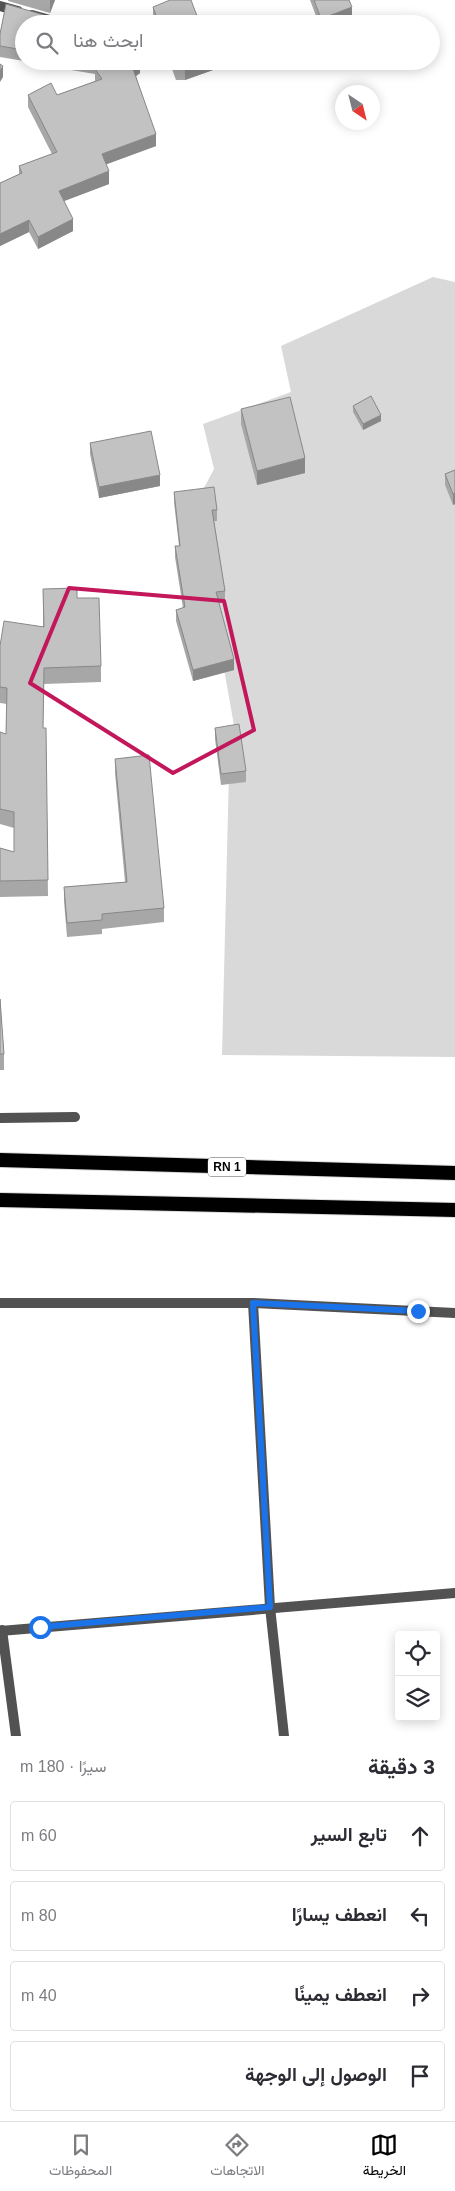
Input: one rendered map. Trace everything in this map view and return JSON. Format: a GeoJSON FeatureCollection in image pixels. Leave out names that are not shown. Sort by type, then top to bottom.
{"type":"FeatureCollection","features":[{"type":"Feature","properties":{"kind":"highway","name":"RN 1"},"geometry":{"type":"LineString","coordinates":[[0,1160],[455,1173]]}},
{"type":"Feature","properties":{"kind":"highway"},"geometry":{"type":"LineString","coordinates":[[0,1200],[455,1210]]}},
{"type":"Feature","properties":{"kind":"street"},"geometry":{"type":"LineString","coordinates":[[0,6],[32,15]]}},
{"type":"Feature","properties":{"kind":"street"},"geometry":{"type":"LineString","coordinates":[[0,1118],[75,1117]]}},
{"type":"Feature","properties":{"kind":"street"},"geometry":{"type":"LineString","coordinates":[[0,1303],[253,1303],[455,1313]]}},
{"type":"Feature","properties":{"kind":"street"},"geometry":{"type":"LineString","coordinates":[[253,1303],[270,1607],[284,1736]]}},
{"type":"Feature","properties":{"kind":"street"},"geometry":{"type":"LineString","coordinates":[[16,1736],[1,1631],[455,1593]]}},
{"type":"Feature","properties":{"kind":"highlighted area"},"geometry":{"type":"Polygon","coordinates":[[[69,588],[224,601],[254,730],[173,773],[30,683],[69,588]]]}},
{"type":"Feature","properties":{"kind":"shaded area"},"geometry":{"type":"Polygon","coordinates":[[[433,277],[455,282],[455,1057],[222,1055],[229,771],[242,771],[194,498],[205,486],[214,469],[203,424],[291,392],[281,346],[433,277]]]}},
{"type":"Feature","properties":{"kind":"building"},"geometry":{"type":"Polygon","coordinates":[[[170,0],[191,0],[197,15],[156,15],[153,7],[170,0]]]}},
{"type":"Feature","properties":{"kind":"building"},"geometry":{"type":"Polygon","coordinates":[[[314,0],[349,0],[352,7],[331,15],[320,15],[314,0]]]}},
{"type":"Feature","properties":{"kind":"building"},"geometry":{"type":"Polygon","coordinates":[[[6,4],[44,15],[15,15],[15,48],[0,46],[0,34],[6,4]]]}},
{"type":"Feature","properties":{"kind":"building"},"geometry":{"type":"Polygon","coordinates":[[[96,70],[133,70],[156,134],[102,154],[109,171],[59,191],[73,219],[38,237],[29,220],[0,234],[0,183],[22,173],[19,166],[57,152],[28,95],[51,83],[57,95],[102,79],[96,70]]]}},
{"type":"Feature","properties":{"kind":"building"},"geometry":{"type":"Polygon","coordinates":[[[371,396],[381,415],[363,424],[353,406],[371,396]]]}},
{"type":"Feature","properties":{"kind":"building"},"geometry":{"type":"Polygon","coordinates":[[[290,397],[305,458],[257,471],[241,409],[290,397]]]}},
{"type":"Feature","properties":{"kind":"building"},"geometry":{"type":"Polygon","coordinates":[[[151,431],[160,475],[99,487],[90,443],[151,431]]]}},
{"type":"Feature","properties":{"kind":"building"},"geometry":{"type":"Polygon","coordinates":[[[455,470],[455,493],[453,494],[445,474],[455,470]]]}},
{"type":"Feature","properties":{"kind":"building"},"geometry":{"type":"Polygon","coordinates":[[[214,487],[217,510],[212,510],[225,591],[216,592],[234,659],[193,670],[176,610],[185,607],[175,546],[180,546],[174,492],[214,487]]]}},
{"type":"Feature","properties":{"kind":"building"},"geometry":{"type":"Polygon","coordinates":[[[77,588],[77,598],[99,598],[101,666],[44,668],[43,728],[46,728],[48,880],[0,881],[0,848],[14,852],[14,812],[0,809],[0,732],[6,734],[7,688],[0,687],[0,646],[4,621],[44,627],[43,589],[77,588]]]}},
{"type":"Feature","properties":{"kind":"building"},"geometry":{"type":"Polygon","coordinates":[[[239,724],[246,771],[221,774],[215,728],[239,724]]]}},
{"type":"Feature","properties":{"kind":"building"},"geometry":{"type":"Polygon","coordinates":[[[149,755],[164,908],[102,914],[102,920],[67,923],[64,887],[127,882],[115,759],[149,755]]]}},
{"type":"Feature","properties":{"kind":"building"},"geometry":{"type":"Polygon","coordinates":[[[0,999],[4,1054],[0,1054],[0,999]]]}},
{"type":"Feature","properties":{"kind":"route"},"geometry":{"type":"LineString","coordinates":[[40,1627],[270,1607],[253,1303],[418,1311]]}}]}
